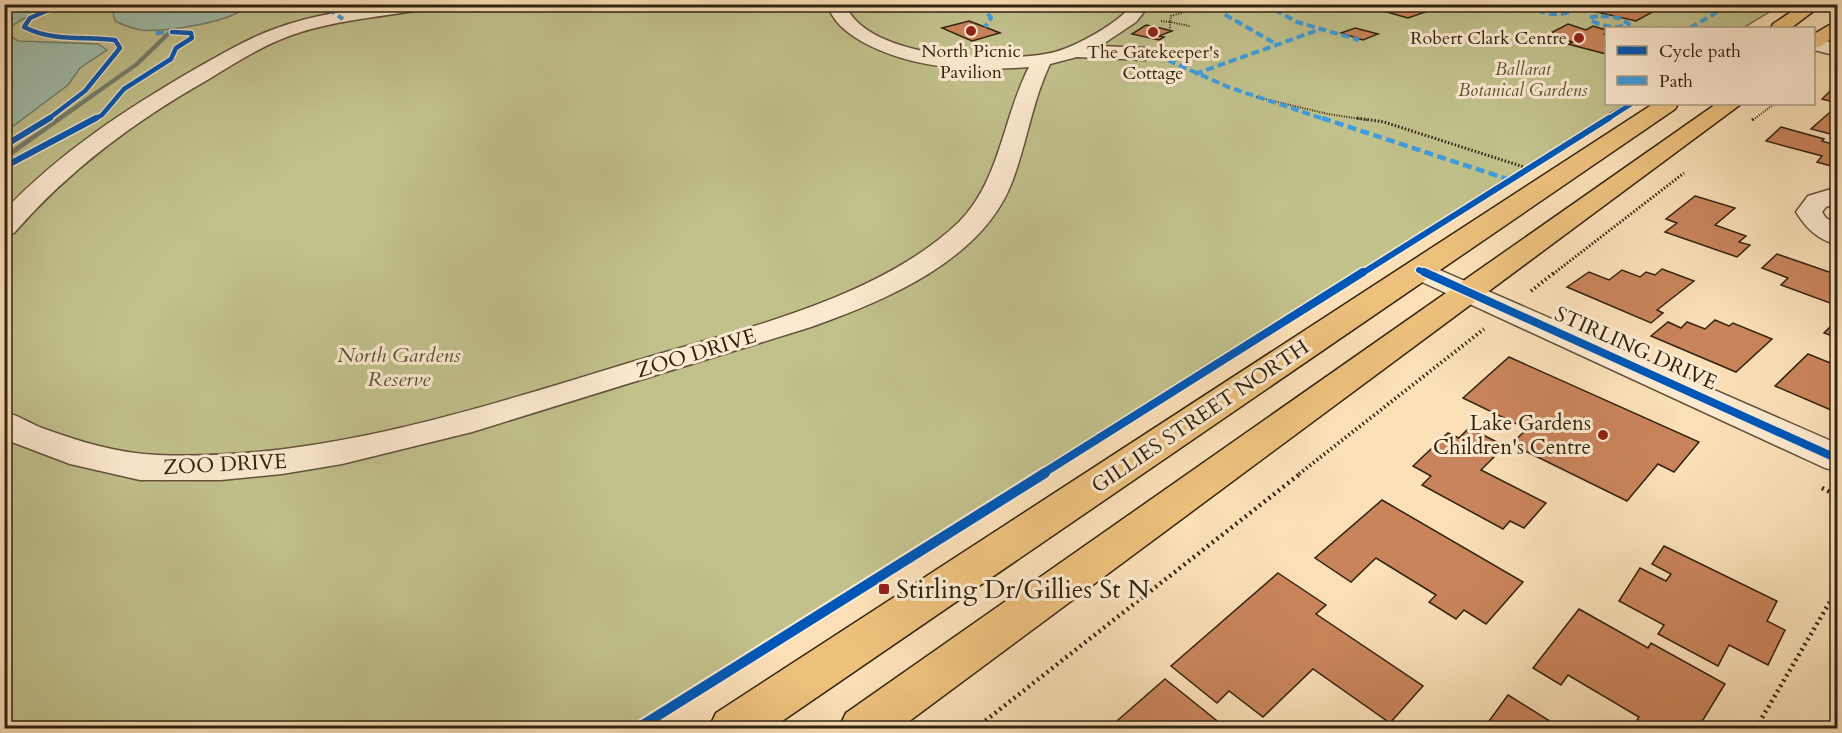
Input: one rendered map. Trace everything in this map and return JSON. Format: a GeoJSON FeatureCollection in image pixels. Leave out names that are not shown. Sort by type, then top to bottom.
{"type":"FeatureCollection","features":[{"type":"Feature","properties":{"kind":"main road"},"geometry":{"type":"LineString","coordinates":[[1781,27],[1815,4]]}},
{"type":"Feature","properties":{"kind":"main road"},"geometry":{"type":"LineString","coordinates":[[1815,42],[1838,25]]}},
{"type":"Feature","properties":{"kind":"main road","name":"GILLIES STREET NORTH"},"geometry":{"type":"LineString","coordinates":[[733,729],[1666,105]]}},
{"type":"Feature","properties":{"kind":"main road"},"geometry":{"type":"LineString","coordinates":[[863,729],[1729,105]]}},
{"type":"Feature","properties":{"kind":"street"},"geometry":{"type":"LineString","coordinates":[[4,227],[46,183],[88,146],[162,96],[243,51],[292,30],[427,4]]}},
{"type":"Feature","properties":{"kind":"street"},"geometry":{"type":"LineString","coordinates":[[836,4],[845,20],[859,32],[884,46],[908,55],[974,65],[1042,60],[1076,51],[1129,19],[1142,4]]}},
{"type":"Feature","properties":{"kind":"street"},"geometry":{"type":"LineString","coordinates":[[1815,43],[1838,50]]}},
{"type":"Feature","properties":{"kind":"street"},"geometry":{"type":"LineString","coordinates":[[1815,50],[1838,56]]}},
{"type":"Feature","properties":{"kind":"street"},"geometry":{"type":"LineString","coordinates":[[1076,51],[1145,54]]}},
{"type":"Feature","properties":{"kind":"street","name":"ZOO DRIVE"},"geometry":{"type":"LineString","coordinates":[[4,423],[10,428],[52,445],[96,460],[125,466],[195,468],[297,460],[363,449],[476,421],[833,309],[892,285],[932,259],[970,226],[989,201],[1007,168],[1022,106],[1042,60]]}},
{"type":"Feature","properties":{"kind":"street"},"geometry":{"type":"LineString","coordinates":[[1838,195],[1817,202],[1812,205],[1809,212],[1816,223],[1838,237]]}},
{"type":"Feature","properties":{"kind":"street","name":"STIRLING DRIVE"},"geometry":{"type":"LineString","coordinates":[[1419,270],[1838,459]]}},
{"type":"Feature","properties":{"kind":"path"},"geometry":{"type":"LineString","coordinates":[[1170,25],[1171,16],[1183,11],[1174,4]]}},
{"type":"Feature","properties":{"kind":"path"},"geometry":{"type":"LineString","coordinates":[[1160,21],[1170,25],[1190,26]]}},
{"type":"Feature","properties":{"kind":"path"},"geometry":{"type":"LineString","coordinates":[[1256,97],[1328,114],[1384,122],[1528,169]]}},
{"type":"Feature","properties":{"kind":"path"},"geometry":{"type":"LineString","coordinates":[[1745,125],[1773,105]]}},
{"type":"Feature","properties":{"kind":"path"},"geometry":{"type":"LineString","coordinates":[[1519,174],[1537,163]]}},
{"type":"Feature","properties":{"kind":"path"},"geometry":{"type":"LineString","coordinates":[[1528,294],[1688,169]]}},
{"type":"Feature","properties":{"kind":"path"},"geometry":{"type":"LineString","coordinates":[[976,729],[1487,326]]}},
{"type":"Feature","properties":{"kind":"path"},"geometry":{"type":"LineString","coordinates":[[1756,729],[1838,588]]}},
{"type":"Feature","properties":{"kind":"green space","name":"North Gardens Reserve"},"geometry":{"type":"Polygon","coordinates":[[[686,4],[835,10],[977,4],[1781,5],[1745,27],[1605,27],[1605,105],[1623,105],[634,728],[5,728],[4,5],[686,4]]]}},
{"type":"Feature","properties":{"kind":"shaded area"},"geometry":{"type":"Polygon","coordinates":[[[5,4],[57,5],[21,20],[9,28],[11,36],[18,41],[98,44],[107,50],[80,68],[68,85],[5,132],[5,4]]]}},
{"type":"Feature","properties":{"kind":"shaded area"},"geometry":{"type":"Polygon","coordinates":[[[117,5],[169,7],[247,5],[240,11],[214,21],[164,30],[141,30],[124,25],[115,21],[113,12],[117,5]]]}},
{"type":"Feature","properties":{"kind":"building"},"geometry":{"type":"Polygon","coordinates":[[[1358,4],[1432,4],[1440,7],[1408,18],[1358,4]]]}},
{"type":"Feature","properties":{"kind":"building"},"geometry":{"type":"Polygon","coordinates":[[[1600,4],[1667,4],[1636,21],[1588,10],[1600,4]]]}},
{"type":"Feature","properties":{"kind":"building","name":"North Picnic Pavilion"},"geometry":{"type":"Polygon","coordinates":[[[969,21],[1000,33],[972,41],[942,28],[969,21]]]}},
{"type":"Feature","properties":{"kind":"building","name":"Robert Clark Centre"},"geometry":{"type":"Polygon","coordinates":[[[1568,24],[1586,30],[1593,26],[1605,30],[1605,54],[1568,44],[1573,42],[1545,36],[1568,24]]]}},
{"type":"Feature","properties":{"kind":"building","name":"The Gatekeeper's Cottage"},"geometry":{"type":"Polygon","coordinates":[[[1146,25],[1172,31],[1159,36],[1164,37],[1159,40],[1132,34],[1146,25]]]}},
{"type":"Feature","properties":{"kind":"building"},"geometry":{"type":"Polygon","coordinates":[[[1355,28],[1378,34],[1363,40],[1341,33],[1355,28]]]}},
{"type":"Feature","properties":{"kind":"building"},"geometry":{"type":"Polygon","coordinates":[[[1831,90],[1838,92],[1838,103],[1822,99],[1831,90]]]}},
{"type":"Feature","properties":{"kind":"building"},"geometry":{"type":"Polygon","coordinates":[[[1829,113],[1838,116],[1838,136],[1811,129],[1829,113]]]}},
{"type":"Feature","properties":{"kind":"building"},"geometry":{"type":"Polygon","coordinates":[[[1781,127],[1824,139],[1822,141],[1838,146],[1838,168],[1817,162],[1822,156],[1766,141],[1781,127]]]}},
{"type":"Feature","properties":{"kind":"building"},"geometry":{"type":"Polygon","coordinates":[[[1695,196],[1735,208],[1715,225],[1746,236],[1739,242],[1750,245],[1737,257],[1665,232],[1677,223],[1666,219],[1695,196]]]}},
{"type":"Feature","properties":{"kind":"building"},"geometry":{"type":"Polygon","coordinates":[[[1777,254],[1838,275],[1838,306],[1781,285],[1788,278],[1762,268],[1777,254]]]}},
{"type":"Feature","properties":{"kind":"building"},"geometry":{"type":"Polygon","coordinates":[[[1662,269],[1694,281],[1657,310],[1663,313],[1651,323],[1567,287],[1589,272],[1609,280],[1622,270],[1640,277],[1646,272],[1655,275],[1662,269]]]}},
{"type":"Feature","properties":{"kind":"building"},"geometry":{"type":"Polygon","coordinates":[[[1838,319],[1838,338],[1824,333],[1838,319]]]}},
{"type":"Feature","properties":{"kind":"building"},"geometry":{"type":"Polygon","coordinates":[[[1715,320],[1729,326],[1733,323],[1772,339],[1736,372],[1651,336],[1668,322],[1681,328],[1687,322],[1705,329],[1715,320]]]}},
{"type":"Feature","properties":{"kind":"building"},"geometry":{"type":"Polygon","coordinates":[[[1808,354],[1838,366],[1838,413],[1775,386],[1808,354]]]}},
{"type":"Feature","properties":{"kind":"building","name":"Lake Gardens Children's Centre"},"geometry":{"type":"Polygon","coordinates":[[[1509,357],[1699,442],[1674,472],[1658,464],[1627,501],[1511,444],[1527,429],[1463,398],[1509,357]]]}},
{"type":"Feature","properties":{"kind":"building"},"geometry":{"type":"Polygon","coordinates":[[[1469,428],[1505,446],[1481,470],[1546,503],[1524,528],[1510,521],[1503,529],[1422,485],[1431,476],[1413,466],[1448,433],[1459,438],[1469,428]]]}},
{"type":"Feature","properties":{"kind":"building"},"geometry":{"type":"Polygon","coordinates":[[[1382,500],[1523,582],[1486,624],[1464,610],[1456,619],[1429,602],[1436,595],[1376,558],[1351,582],[1315,558],[1382,500]]]}},
{"type":"Feature","properties":{"kind":"building"},"geometry":{"type":"Polygon","coordinates":[[[1664,546],[1777,601],[1767,621],[1785,630],[1768,665],[1729,645],[1718,666],[1658,634],[1664,625],[1619,601],[1640,568],[1666,581],[1671,574],[1652,564],[1664,546]]]}},
{"type":"Feature","properties":{"kind":"building"},"geometry":{"type":"Polygon","coordinates":[[[1278,573],[1326,605],[1316,614],[1423,686],[1390,723],[1313,669],[1263,717],[1229,691],[1217,703],[1171,666],[1278,573]]]}},
{"type":"Feature","properties":{"kind":"building"},"geometry":{"type":"Polygon","coordinates":[[[1579,609],[1648,648],[1651,643],[1725,684],[1698,728],[1632,728],[1639,717],[1568,675],[1561,685],[1533,668],[1579,609]]]}},
{"type":"Feature","properties":{"kind":"building"},"geometry":{"type":"Polygon","coordinates":[[[1165,679],[1226,728],[1110,727],[1165,679]]]}},
{"type":"Feature","properties":{"kind":"building"},"geometry":{"type":"Polygon","coordinates":[[[1508,695],[1561,728],[1484,728],[1508,695]]]}},
{"type":"Feature","properties":{"kind":"waterway"},"geometry":{"type":"LineString","coordinates":[[4,159],[137,64],[172,30]]}},
{"type":"Feature","properties":{"kind":"marked path"},"geometry":{"type":"LineString","coordinates":[[981,4],[991,18],[985,27]]}},
{"type":"Feature","properties":{"kind":"marked path"},"geometry":{"type":"LineString","coordinates":[[1224,4],[1222,12],[1224,14],[1276,44]]}},
{"type":"Feature","properties":{"kind":"marked path"},"geometry":{"type":"LineString","coordinates":[[1264,4],[1297,22],[1359,40]]}},
{"type":"Feature","properties":{"kind":"marked path"},"geometry":{"type":"LineString","coordinates":[[1527,4],[1537,10],[1556,14],[1573,11],[1566,4]]}},
{"type":"Feature","properties":{"kind":"marked path"},"geometry":{"type":"LineString","coordinates":[[1692,27],[1731,4]]}},
{"type":"Feature","properties":{"kind":"marked path"},"geometry":{"type":"LineString","coordinates":[[328,9],[343,19]]}},
{"type":"Feature","properties":{"kind":"marked path"},"geometry":{"type":"LineString","coordinates":[[1601,16],[1619,18],[1629,24],[1610,27],[1590,20],[1592,17],[1601,16]]}},
{"type":"Feature","properties":{"kind":"marked path"},"geometry":{"type":"LineString","coordinates":[[1195,74],[1321,29]]}},
{"type":"Feature","properties":{"kind":"marked path"},"geometry":{"type":"LineString","coordinates":[[156,33],[172,32]]}},
{"type":"Feature","properties":{"kind":"marked path"},"geometry":{"type":"LineString","coordinates":[[1145,54],[1161,57],[1228,87],[1510,180]]}},
{"type":"Feature","properties":{"kind":"marked path"},"geometry":{"type":"LineString","coordinates":[[4,437],[10,428]]}},
{"type":"Feature","properties":{"kind":"cycle path"},"geometry":{"type":"LineString","coordinates":[[4,146],[50,118],[85,91],[120,48],[115,40],[45,36],[24,27],[30,18],[62,4]]}},
{"type":"Feature","properties":{"kind":"cycle path"},"geometry":{"type":"LineString","coordinates":[[4,167],[102,115],[124,89],[171,59],[176,48],[192,38],[191,33],[172,32]]}},
{"type":"Feature","properties":{"kind":"cycle path"},"geometry":{"type":"LineString","coordinates":[[638,728],[1629,105]]}},
{"type":"Feature","properties":{"kind":"cycle path"},"geometry":{"type":"LineString","coordinates":[[1419,270],[1838,459]]}},
{"type":"Feature","properties":{"kind":"place","name":"North Picnic Pavilion"},"geometry":{"type":"Point","coordinates":[971,31]}},
{"type":"Feature","properties":{"kind":"place","name":"The Gatekeeper's Cottage"},"geometry":{"type":"Point","coordinates":[1153,32]}},
{"type":"Feature","properties":{"kind":"place","name":"Robert Clark Centre"},"geometry":{"type":"Point","coordinates":[1579,38]}},
{"type":"Feature","properties":{"kind":"place","name":"Lake Gardens Children's Centre"},"geometry":{"type":"Point","coordinates":[1603,435]}},
{"type":"Feature","properties":{"kind":"place","name":"Stirling Dr/Gillies St N"},"geometry":{"type":"Point","coordinates":[884,589]}},
{"type":"Feature","properties":{"kind":"park label","name":"Ballarat Botanical Gardens"},"geometry":{"type":"Point","coordinates":[1523,79]}}]}
